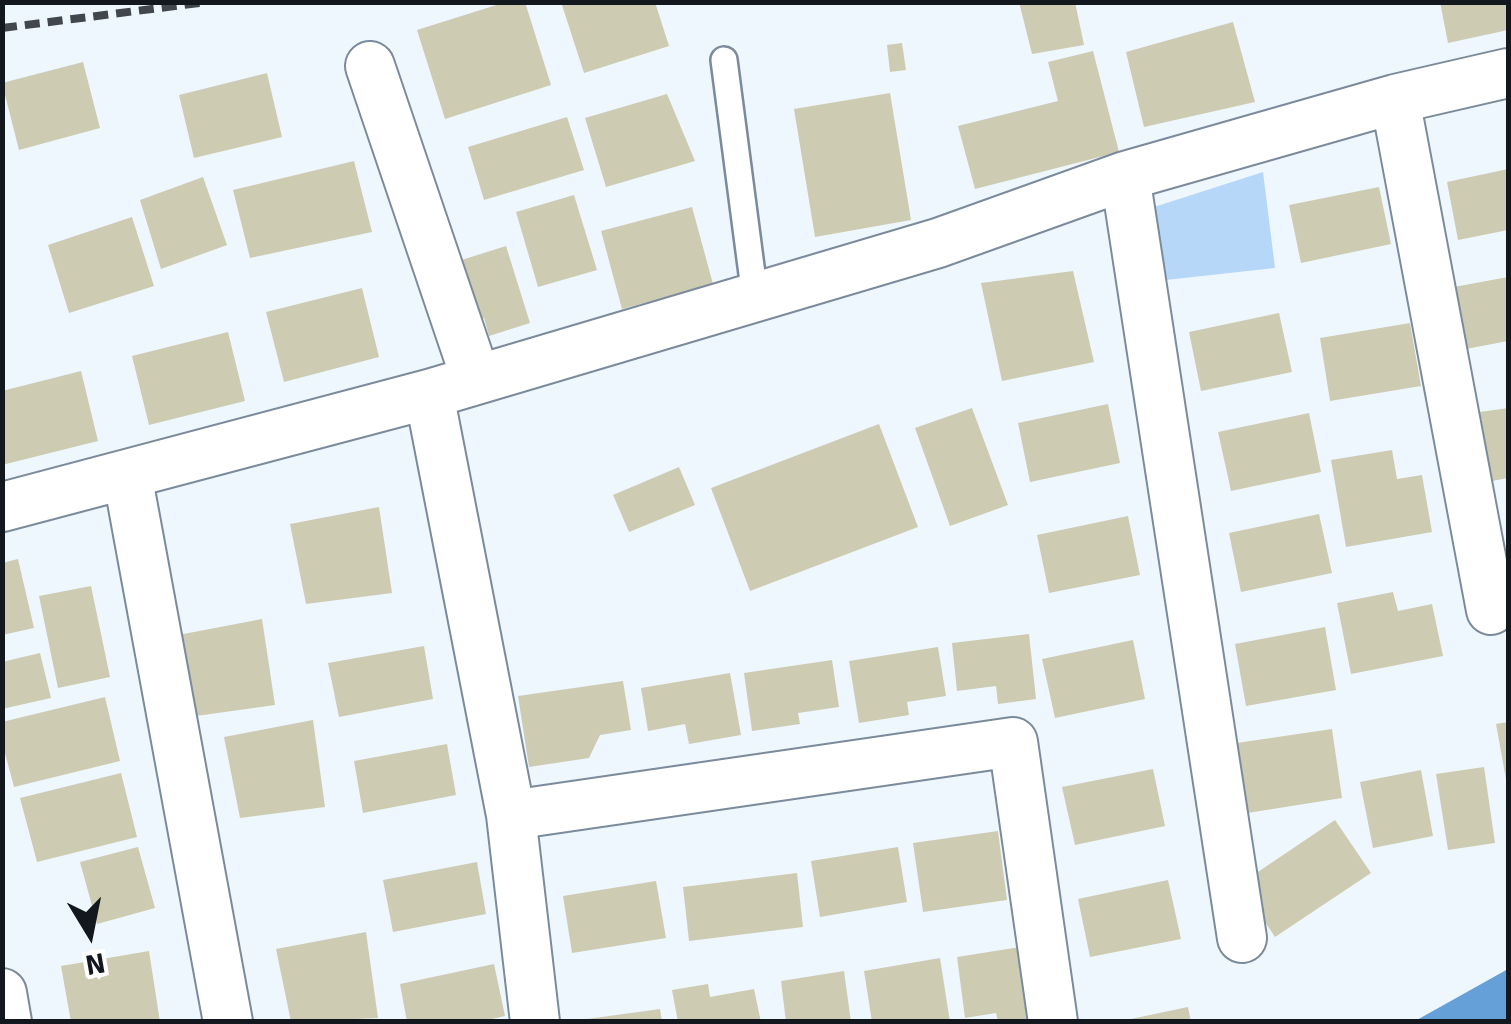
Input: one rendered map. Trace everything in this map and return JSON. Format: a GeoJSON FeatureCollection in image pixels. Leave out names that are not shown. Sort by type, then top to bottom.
{"type":"FeatureCollection","features":[{"type":"Feature","properties":{"kind":"street"},"geometry":{"type":"LineString","coordinates":[[370,66],[476,379]]}},
{"type":"Feature","properties":{"kind":"street"},"geometry":{"type":"LineString","coordinates":[[2,507],[429,394],[938,243],[1125,176],[1395,100],[1508,73]]}},
{"type":"Feature","properties":{"kind":"street"},"geometry":{"type":"LineString","coordinates":[[1395,100],[1491,610]]}},
{"type":"Feature","properties":{"kind":"street"},"geometry":{"type":"LineString","coordinates":[[1125,176],[1242,938]]}},
{"type":"Feature","properties":{"kind":"street"},"geometry":{"type":"LineString","coordinates":[[429,394],[511,815],[535,1022]]}},
{"type":"Feature","properties":{"kind":"street"},"geometry":{"type":"LineString","coordinates":[[127,474],[228,1022]]}},
{"type":"Feature","properties":{"kind":"street"},"geometry":{"type":"LineString","coordinates":[[511,815],[1013,742],[1053,1022]]}},
{"type":"Feature","properties":{"kind":"street"},"geometry":{"type":"LineString","coordinates":[[2,993],[8,1022]]}},
{"type":"Feature","properties":{"kind":"lane"},"geometry":{"type":"LineString","coordinates":[[724,60],[756,297]]}},
{"type":"Feature","properties":{"kind":"shaded area"},"geometry":{"type":"Polygon","coordinates":[[[1263,172],[1275,268],[1166,280],[1151,208],[1263,172]]]}},
{"type":"Feature","properties":{"kind":"water"},"geometry":{"type":"Polygon","coordinates":[[[1508,969],[1508,1021],[1415,1021],[1508,969]]]}},
{"type":"Feature","properties":{"kind":"building"},"geometry":{"type":"Polygon","coordinates":[[[506,2],[525,2],[551,85],[445,119],[417,30],[506,2]]]}},
{"type":"Feature","properties":{"kind":"building"},"geometry":{"type":"Polygon","coordinates":[[[655,2],[669,46],[584,73],[562,5],[655,2]]]}},
{"type":"Feature","properties":{"kind":"building"},"geometry":{"type":"Polygon","coordinates":[[[1019,2],[1075,2],[1084,45],[1032,54],[1019,2]]]}},
{"type":"Feature","properties":{"kind":"building"},"geometry":{"type":"Polygon","coordinates":[[[1440,2],[1508,2],[1508,30],[1448,43],[1440,2]]]}},
{"type":"Feature","properties":{"kind":"building"},"geometry":{"type":"Polygon","coordinates":[[[1233,22],[1255,102],[1144,127],[1126,52],[1233,22]]]}},
{"type":"Feature","properties":{"kind":"building"},"geometry":{"type":"Polygon","coordinates":[[[902,43],[906,70],[890,72],[887,45],[902,43]]]}},
{"type":"Feature","properties":{"kind":"building"},"geometry":{"type":"Polygon","coordinates":[[[1093,51],[1119,152],[975,189],[958,126],[1058,101],[1048,62],[1093,51]]]}},
{"type":"Feature","properties":{"kind":"building"},"geometry":{"type":"Polygon","coordinates":[[[83,62],[100,128],[19,150],[2,83],[83,62]]]}},
{"type":"Feature","properties":{"kind":"building"},"geometry":{"type":"Polygon","coordinates":[[[267,73],[282,137],[194,158],[179,95],[267,73]]]}},
{"type":"Feature","properties":{"kind":"building"},"geometry":{"type":"Polygon","coordinates":[[[890,93],[911,220],[815,237],[794,109],[890,93]]]}},
{"type":"Feature","properties":{"kind":"building"},"geometry":{"type":"Polygon","coordinates":[[[667,94],[695,161],[606,187],[585,118],[667,94]]]}},
{"type":"Feature","properties":{"kind":"building"},"geometry":{"type":"Polygon","coordinates":[[[567,117],[584,170],[484,200],[468,147],[567,117]]]}},
{"type":"Feature","properties":{"kind":"building"},"geometry":{"type":"Polygon","coordinates":[[[354,161],[372,232],[250,258],[233,190],[354,161]]]}},
{"type":"Feature","properties":{"kind":"building"},"geometry":{"type":"Polygon","coordinates":[[[1508,169],[1508,230],[1458,240],[1447,182],[1508,169]]]}},
{"type":"Feature","properties":{"kind":"building"},"geometry":{"type":"Polygon","coordinates":[[[203,177],[227,245],[161,269],[140,200],[203,177]]]}},
{"type":"Feature","properties":{"kind":"building"},"geometry":{"type":"Polygon","coordinates":[[[1379,187],[1391,244],[1301,263],[1289,205],[1379,187]]]}},
{"type":"Feature","properties":{"kind":"building"},"geometry":{"type":"Polygon","coordinates":[[[574,195],[597,270],[538,287],[516,212],[574,195]]]}},
{"type":"Feature","properties":{"kind":"building"},"geometry":{"type":"Polygon","coordinates":[[[692,207],[713,284],[622,309],[601,231],[692,207]]]}},
{"type":"Feature","properties":{"kind":"building"},"geometry":{"type":"Polygon","coordinates":[[[132,217],[154,286],[69,313],[48,245],[132,217]]]}},
{"type":"Feature","properties":{"kind":"building"},"geometry":{"type":"Polygon","coordinates":[[[506,246],[530,323],[489,336],[484,318],[470,322],[452,263],[506,246]]]}},
{"type":"Feature","properties":{"kind":"building"},"geometry":{"type":"Polygon","coordinates":[[[1073,271],[1094,362],[1002,381],[981,283],[1073,271]]]}},
{"type":"Feature","properties":{"kind":"building"},"geometry":{"type":"Polygon","coordinates":[[[1508,277],[1508,341],[1466,349],[1454,287],[1508,277]]]}},
{"type":"Feature","properties":{"kind":"building"},"geometry":{"type":"Polygon","coordinates":[[[362,288],[379,357],[284,382],[266,312],[362,288]]]}},
{"type":"Feature","properties":{"kind":"building"},"geometry":{"type":"Polygon","coordinates":[[[1279,313],[1292,372],[1201,391],[1189,332],[1279,313]]]}},
{"type":"Feature","properties":{"kind":"building"},"geometry":{"type":"Polygon","coordinates":[[[1410,323],[1421,386],[1330,401],[1320,338],[1410,323]]]}},
{"type":"Feature","properties":{"kind":"building"},"geometry":{"type":"Polygon","coordinates":[[[228,332],[245,401],[149,425],[132,356],[228,332]]]}},
{"type":"Feature","properties":{"kind":"building"},"geometry":{"type":"Polygon","coordinates":[[[81,371],[98,441],[2,465],[2,391],[81,371]]]}},
{"type":"Feature","properties":{"kind":"building"},"geometry":{"type":"Polygon","coordinates":[[[1108,404],[1120,463],[1030,482],[1018,423],[1108,404]]]}},
{"type":"Feature","properties":{"kind":"building"},"geometry":{"type":"Polygon","coordinates":[[[972,408],[1008,505],[950,526],[915,428],[972,408]]]}},
{"type":"Feature","properties":{"kind":"building"},"geometry":{"type":"Polygon","coordinates":[[[1508,408],[1508,478],[1492,481],[1480,412],[1508,408]]]}},
{"type":"Feature","properties":{"kind":"building"},"geometry":{"type":"Polygon","coordinates":[[[1309,413],[1321,472],[1231,491],[1218,432],[1309,413]]]}},
{"type":"Feature","properties":{"kind":"building"},"geometry":{"type":"Polygon","coordinates":[[[879,424],[918,527],[750,591],[711,488],[879,424]]]}},
{"type":"Feature","properties":{"kind":"building"},"geometry":{"type":"Polygon","coordinates":[[[1392,450],[1397,479],[1422,475],[1432,532],[1346,547],[1331,460],[1392,450]]]}},
{"type":"Feature","properties":{"kind":"building"},"geometry":{"type":"Polygon","coordinates":[[[679,467],[695,505],[629,532],[613,495],[679,467]]]}},
{"type":"Feature","properties":{"kind":"building"},"geometry":{"type":"Polygon","coordinates":[[[379,507],[392,593],[306,604],[290,524],[379,507]]]}},
{"type":"Feature","properties":{"kind":"building"},"geometry":{"type":"Polygon","coordinates":[[[1319,514],[1332,573],[1241,592],[1229,533],[1319,514]]]}},
{"type":"Feature","properties":{"kind":"building"},"geometry":{"type":"Polygon","coordinates":[[[1128,516],[1140,575],[1049,593],[1037,535],[1128,516]]]}},
{"type":"Feature","properties":{"kind":"building"},"geometry":{"type":"Polygon","coordinates":[[[18,559],[34,628],[2,635],[2,563],[18,559]]]}},
{"type":"Feature","properties":{"kind":"building"},"geometry":{"type":"Polygon","coordinates":[[[91,586],[110,677],[58,688],[39,596],[91,586]]]}},
{"type":"Feature","properties":{"kind":"building"},"geometry":{"type":"Polygon","coordinates":[[[1393,592],[1398,611],[1432,604],[1443,656],[1351,674],[1337,603],[1393,592]]]}},
{"type":"Feature","properties":{"kind":"building"},"geometry":{"type":"Polygon","coordinates":[[[262,619],[275,705],[189,717],[173,636],[262,619]]]}},
{"type":"Feature","properties":{"kind":"building"},"geometry":{"type":"Polygon","coordinates":[[[1325,627],[1336,690],[1246,706],[1235,644],[1325,627]]]}},
{"type":"Feature","properties":{"kind":"building"},"geometry":{"type":"Polygon","coordinates":[[[1029,634],[1036,699],[998,704],[996,686],[957,691],[952,643],[1029,634]]]}},
{"type":"Feature","properties":{"kind":"building"},"geometry":{"type":"Polygon","coordinates":[[[1133,640],[1145,699],[1055,718],[1042,659],[1133,640]]]}},
{"type":"Feature","properties":{"kind":"building"},"geometry":{"type":"Polygon","coordinates":[[[424,646],[433,699],[339,717],[328,663],[424,646]]]}},
{"type":"Feature","properties":{"kind":"building"},"geometry":{"type":"Polygon","coordinates":[[[938,647],[946,696],[907,702],[909,715],[859,723],[849,661],[938,647]]]}},
{"type":"Feature","properties":{"kind":"building"},"geometry":{"type":"Polygon","coordinates":[[[40,653],[51,698],[2,709],[2,662],[40,653]]]}},
{"type":"Feature","properties":{"kind":"building"},"geometry":{"type":"Polygon","coordinates":[[[832,660],[839,707],[798,713],[800,724],[752,731],[744,673],[832,660]]]}},
{"type":"Feature","properties":{"kind":"building"},"geometry":{"type":"Polygon","coordinates":[[[730,673],[741,735],[689,744],[685,724],[648,731],[641,688],[730,673]]]}},
{"type":"Feature","properties":{"kind":"building"},"geometry":{"type":"Polygon","coordinates":[[[623,681],[631,730],[600,735],[589,758],[529,767],[518,696],[623,681]]]}},
{"type":"Feature","properties":{"kind":"building"},"geometry":{"type":"Polygon","coordinates":[[[105,697],[120,761],[14,787],[2,742],[2,722],[105,697]]]}},
{"type":"Feature","properties":{"kind":"building"},"geometry":{"type":"Polygon","coordinates":[[[313,720],[325,807],[240,818],[224,737],[313,720]]]}},
{"type":"Feature","properties":{"kind":"building"},"geometry":{"type":"Polygon","coordinates":[[[1508,722],[1508,785],[1507,785],[1496,724],[1508,722]]]}},
{"type":"Feature","properties":{"kind":"building"},"geometry":{"type":"Polygon","coordinates":[[[1332,729],[1342,798],[1241,814],[1230,744],[1332,729]]]}},
{"type":"Feature","properties":{"kind":"building"},"geometry":{"type":"Polygon","coordinates":[[[447,744],[456,795],[363,813],[354,761],[447,744]]]}},
{"type":"Feature","properties":{"kind":"building"},"geometry":{"type":"Polygon","coordinates":[[[1484,767],[1495,843],[1448,850],[1436,774],[1484,767]]]}},
{"type":"Feature","properties":{"kind":"building"},"geometry":{"type":"Polygon","coordinates":[[[1153,769],[1165,826],[1075,845],[1062,787],[1153,769]]]}},
{"type":"Feature","properties":{"kind":"building"},"geometry":{"type":"Polygon","coordinates":[[[1421,770],[1433,836],[1373,848],[1360,782],[1421,770]]]}},
{"type":"Feature","properties":{"kind":"building"},"geometry":{"type":"Polygon","coordinates":[[[121,773],[137,837],[37,862],[20,798],[121,773]]]}},
{"type":"Feature","properties":{"kind":"building"},"geometry":{"type":"Polygon","coordinates":[[[1335,820],[1371,873],[1275,937],[1240,884],[1335,820]]]}},
{"type":"Feature","properties":{"kind":"building"},"geometry":{"type":"Polygon","coordinates":[[[998,831],[1007,900],[923,912],[913,843],[998,831]]]}},
{"type":"Feature","properties":{"kind":"building"},"geometry":{"type":"Polygon","coordinates":[[[138,847],[155,908],[97,924],[80,862],[138,847]]]}},
{"type":"Feature","properties":{"kind":"building"},"geometry":{"type":"Polygon","coordinates":[[[898,847],[907,902],[820,917],[811,861],[898,847]]]}},
{"type":"Feature","properties":{"kind":"building"},"geometry":{"type":"Polygon","coordinates":[[[477,862],[486,914],[393,932],[383,880],[477,862]]]}},
{"type":"Feature","properties":{"kind":"building"},"geometry":{"type":"Polygon","coordinates":[[[797,873],[803,927],[689,941],[683,887],[797,873]]]}},
{"type":"Feature","properties":{"kind":"building"},"geometry":{"type":"Polygon","coordinates":[[[1168,880],[1181,939],[1090,957],[1078,899],[1168,880]]]}},
{"type":"Feature","properties":{"kind":"building"},"geometry":{"type":"Polygon","coordinates":[[[656,881],[666,938],[572,953],[563,896],[656,881]]]}},
{"type":"Feature","properties":{"kind":"building"},"geometry":{"type":"Polygon","coordinates":[[[366,932],[378,1018],[291,1022],[276,949],[366,932]]]}},
{"type":"Feature","properties":{"kind":"building"},"geometry":{"type":"Polygon","coordinates":[[[1020,947],[1031,1022],[998,1022],[996,1013],[965,1018],[957,957],[1020,947]]]}},
{"type":"Feature","properties":{"kind":"building"},"geometry":{"type":"Polygon","coordinates":[[[149,951],[160,1022],[71,1022],[61,966],[149,951]]]}},
{"type":"Feature","properties":{"kind":"building"},"geometry":{"type":"Polygon","coordinates":[[[940,958],[950,1022],[872,1022],[864,971],[940,958]]]}},
{"type":"Feature","properties":{"kind":"building"},"geometry":{"type":"Polygon","coordinates":[[[494,964],[505,1016],[479,1022],[407,1022],[400,984],[494,964]]]}},
{"type":"Feature","properties":{"kind":"building"},"geometry":{"type":"Polygon","coordinates":[[[844,971],[851,1022],[786,1022],[781,981],[844,971]]]}},
{"type":"Feature","properties":{"kind":"building"},"geometry":{"type":"Polygon","coordinates":[[[708,984],[710,997],[754,989],[761,1022],[678,1022],[672,990],[708,984]]]}},
{"type":"Feature","properties":{"kind":"building"},"geometry":{"type":"Polygon","coordinates":[[[1188,1007],[1191,1022],[1126,1020],[1188,1007]]]}},
{"type":"Feature","properties":{"kind":"building"},"geometry":{"type":"Polygon","coordinates":[[[660,1009],[662,1022],[587,1019],[660,1009]]]}},
{"type":"Feature","properties":{"kind":"railway"},"geometry":{"type":"LineString","coordinates":[[2,28],[207,2]]}}]}
